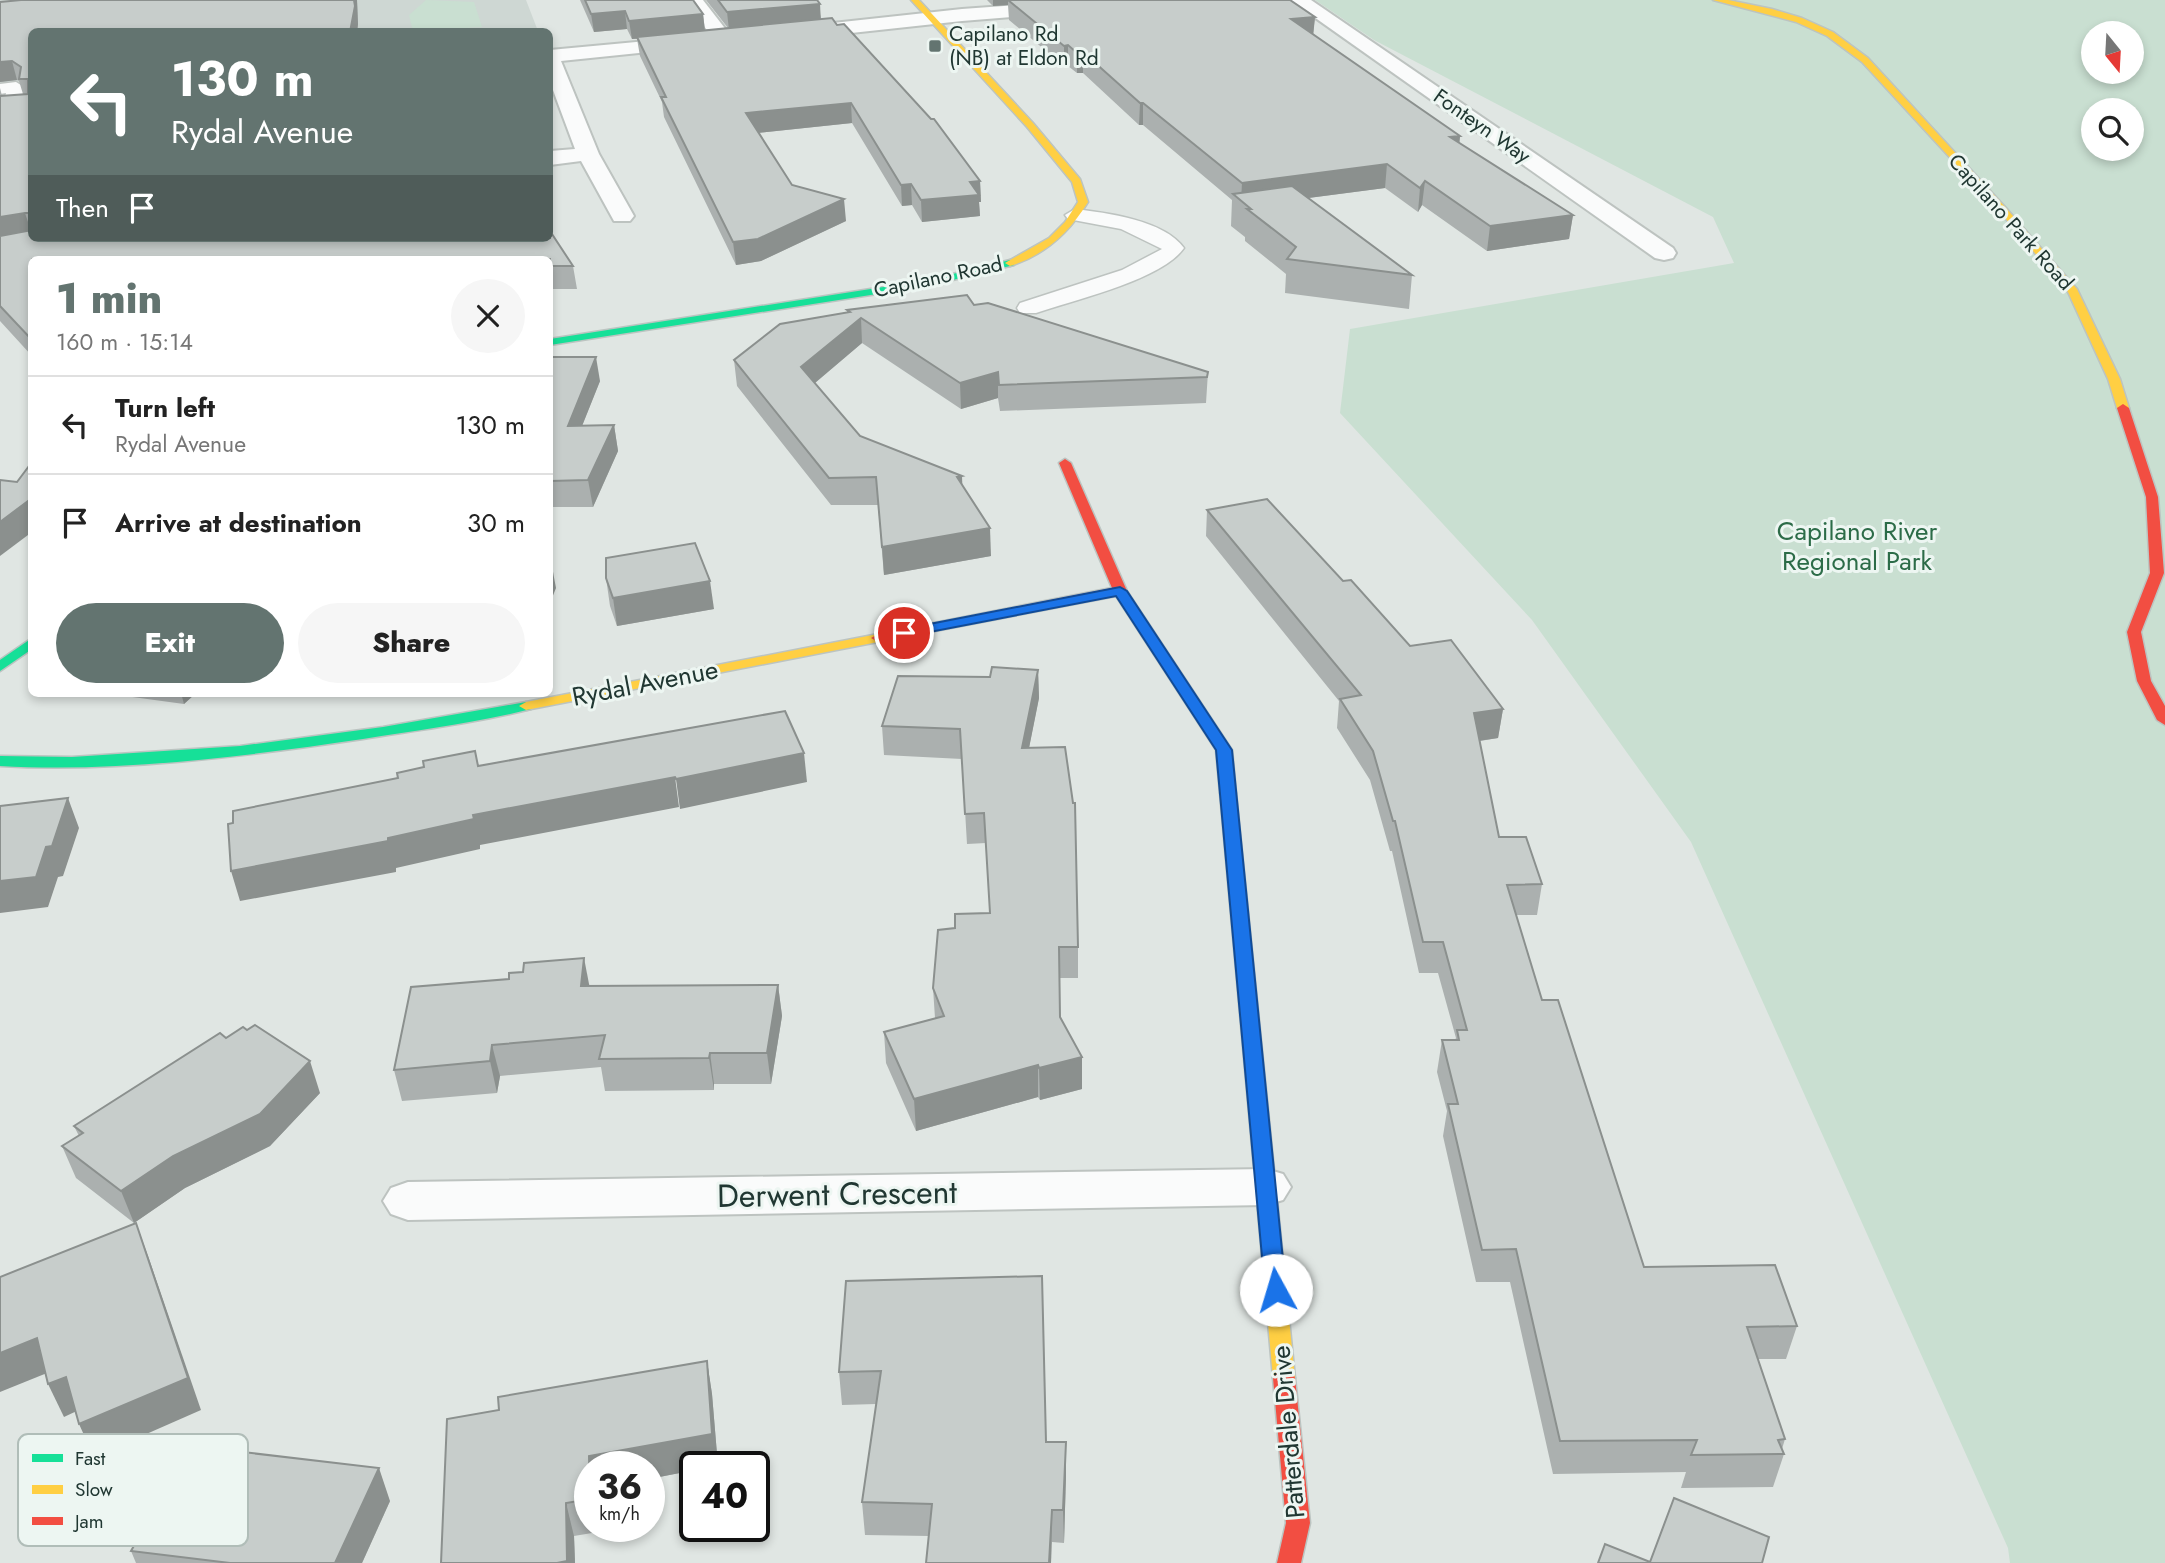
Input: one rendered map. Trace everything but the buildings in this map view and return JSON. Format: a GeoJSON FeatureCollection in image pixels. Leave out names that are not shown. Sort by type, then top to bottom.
{"type":"FeatureCollection","features":[{"type":"Feature","properties":{"kind":"street"},"geometry":{"type":"LineString","coordinates":[[553,57],[731,40],[694,0]]}},
{"type":"Feature","properties":{"kind":"street"},"geometry":{"type":"LineString","coordinates":[[915,0],[1077,181],[1083,202],[1075,215]]}},
{"type":"Feature","properties":{"kind":"street"},"geometry":{"type":"LineString","coordinates":[[777,35],[1157,0]]}},
{"type":"Feature","properties":{"kind":"street","name":"Fonteyn Way"},"geometry":{"type":"LineString","coordinates":[[1299,0],[1664,253]]}},
{"type":"Feature","properties":{"kind":"street","name":"Capilano Park Road"},"geometry":{"type":"LineString","coordinates":[[1717,0],[1772,11],[1799,20],[1829,34],[1865,60],[2003,210],[2073,291],[2114,379],[2152,497],[2157,573],[2134,632],[2144,681],[2165,720]]}},
{"type":"Feature","properties":{"kind":"street"},"geometry":{"type":"LineString","coordinates":[[553,64],[589,154],[622,216]]}},
{"type":"Feature","properties":{"kind":"street"},"geometry":{"type":"LineString","coordinates":[[553,158],[589,154]]}},
{"type":"Feature","properties":{"kind":"street","name":"Capilano Road"},"geometry":{"type":"LineString","coordinates":[[553,342],[928,283],[983,271],[1016,260],[1044,246],[1066,230],[1075,215]]}},
{"type":"Feature","properties":{"kind":"street","name":"Patterdale Drive"},"geometry":{"type":"LineString","coordinates":[[1065,463],[1120,591],[1224,750],[1298,1523],[1289,1563]]}},
{"type":"Feature","properties":{"kind":"street","name":"Rydal Avenue"},"geometry":{"type":"LineString","coordinates":[[0,761],[38,764],[235,753],[390,732],[1120,591]]}},
{"type":"Feature","properties":{"kind":"street"},"geometry":{"type":"LineString","coordinates":[[0,667],[28,645]]}},
{"type":"Feature","properties":{"kind":"street","name":"Derwent Crescent"},"geometry":{"type":"LineString","coordinates":[[408,1201],[1266,1187]]}},
{"type":"Feature","properties":{"kind":"lane"},"geometry":{"type":"LineString","coordinates":[[0,89],[16,87],[14,108]]}},
{"type":"Feature","properties":{"kind":"lane"},"geometry":{"type":"LineString","coordinates":[[1028,308],[1138,270],[1169,256],[1174,248],[1160,237],[1129,223],[1075,215]]}},
{"type":"Feature","properties":{"kind":"shaded area"},"geometry":{"type":"Polygon","coordinates":[[[0,0],[526,0],[537,28],[28,28],[28,96],[0,99],[0,0]]]}},
{"type":"Feature","properties":{"kind":"green space"},"geometry":{"type":"Polygon","coordinates":[[[426,0],[474,2],[482,27],[412,28],[409,15],[426,0]]]}},
{"type":"Feature","properties":{"kind":"green space","name":"Capilano River Regional Park"},"geometry":{"type":"Polygon","coordinates":[[[1315,0],[2165,0],[2165,1563],[2010,1563],[2008,1548],[1691,842],[1532,620],[1340,413],[1350,329],[1734,263],[1713,217],[1374,40],[1315,0]]]}},
{"type":"Feature","properties":{"kind":"traffic: fast"},"geometry":{"type":"LineString","coordinates":[[553,342],[928,283],[1010,263]]}},
{"type":"Feature","properties":{"kind":"traffic: fast"},"geometry":{"type":"LineString","coordinates":[[0,667],[28,645]]}},
{"type":"Feature","properties":{"kind":"traffic: fast"},"geometry":{"type":"LineString","coordinates":[[0,761],[72,762],[192,755],[288,745],[526,706]]}},
{"type":"Feature","properties":{"kind":"traffic: slow"},"geometry":{"type":"LineString","coordinates":[[915,0],[1030,125],[1077,181],[1083,202],[1069,224],[1044,247],[1010,263]]}},
{"type":"Feature","properties":{"kind":"traffic: slow"},"geometry":{"type":"LineString","coordinates":[[1717,0],[1772,11],[1799,20],[1830,34],[1865,60],[2003,210],[2073,291],[2114,379],[2123,408]]}},
{"type":"Feature","properties":{"kind":"traffic: slow"},"geometry":{"type":"LineString","coordinates":[[526,706],[878,638]]}},
{"type":"Feature","properties":{"kind":"traffic: slow"},"geometry":{"type":"LineString","coordinates":[[1228,793],[1284,1378]]}},
{"type":"Feature","properties":{"kind":"traffic: jam"},"geometry":{"type":"LineString","coordinates":[[2123,408],[2152,497],[2157,573],[2134,632],[2144,681],[2165,720]]}},
{"type":"Feature","properties":{"kind":"traffic: jam"},"geometry":{"type":"LineString","coordinates":[[1065,463],[1120,591],[1224,750],[1228,793]]}},
{"type":"Feature","properties":{"kind":"traffic: jam"},"geometry":{"type":"LineString","coordinates":[[878,638],[1120,591]]}},
{"type":"Feature","properties":{"kind":"traffic: jam"},"geometry":{"type":"LineString","coordinates":[[1284,1378],[1298,1523],[1289,1563]]}},
{"type":"Feature","properties":{"kind":"place","name":"Capilano Rd (NB) at Eldon Rd"},"geometry":{"type":"Point","coordinates":[935,46]}},
{"type":"Feature","properties":{"kind":"route"},"geometry":{"type":"LineString","coordinates":[[904,633],[1120,591],[1224,750],[1276,1290]]}}]}
